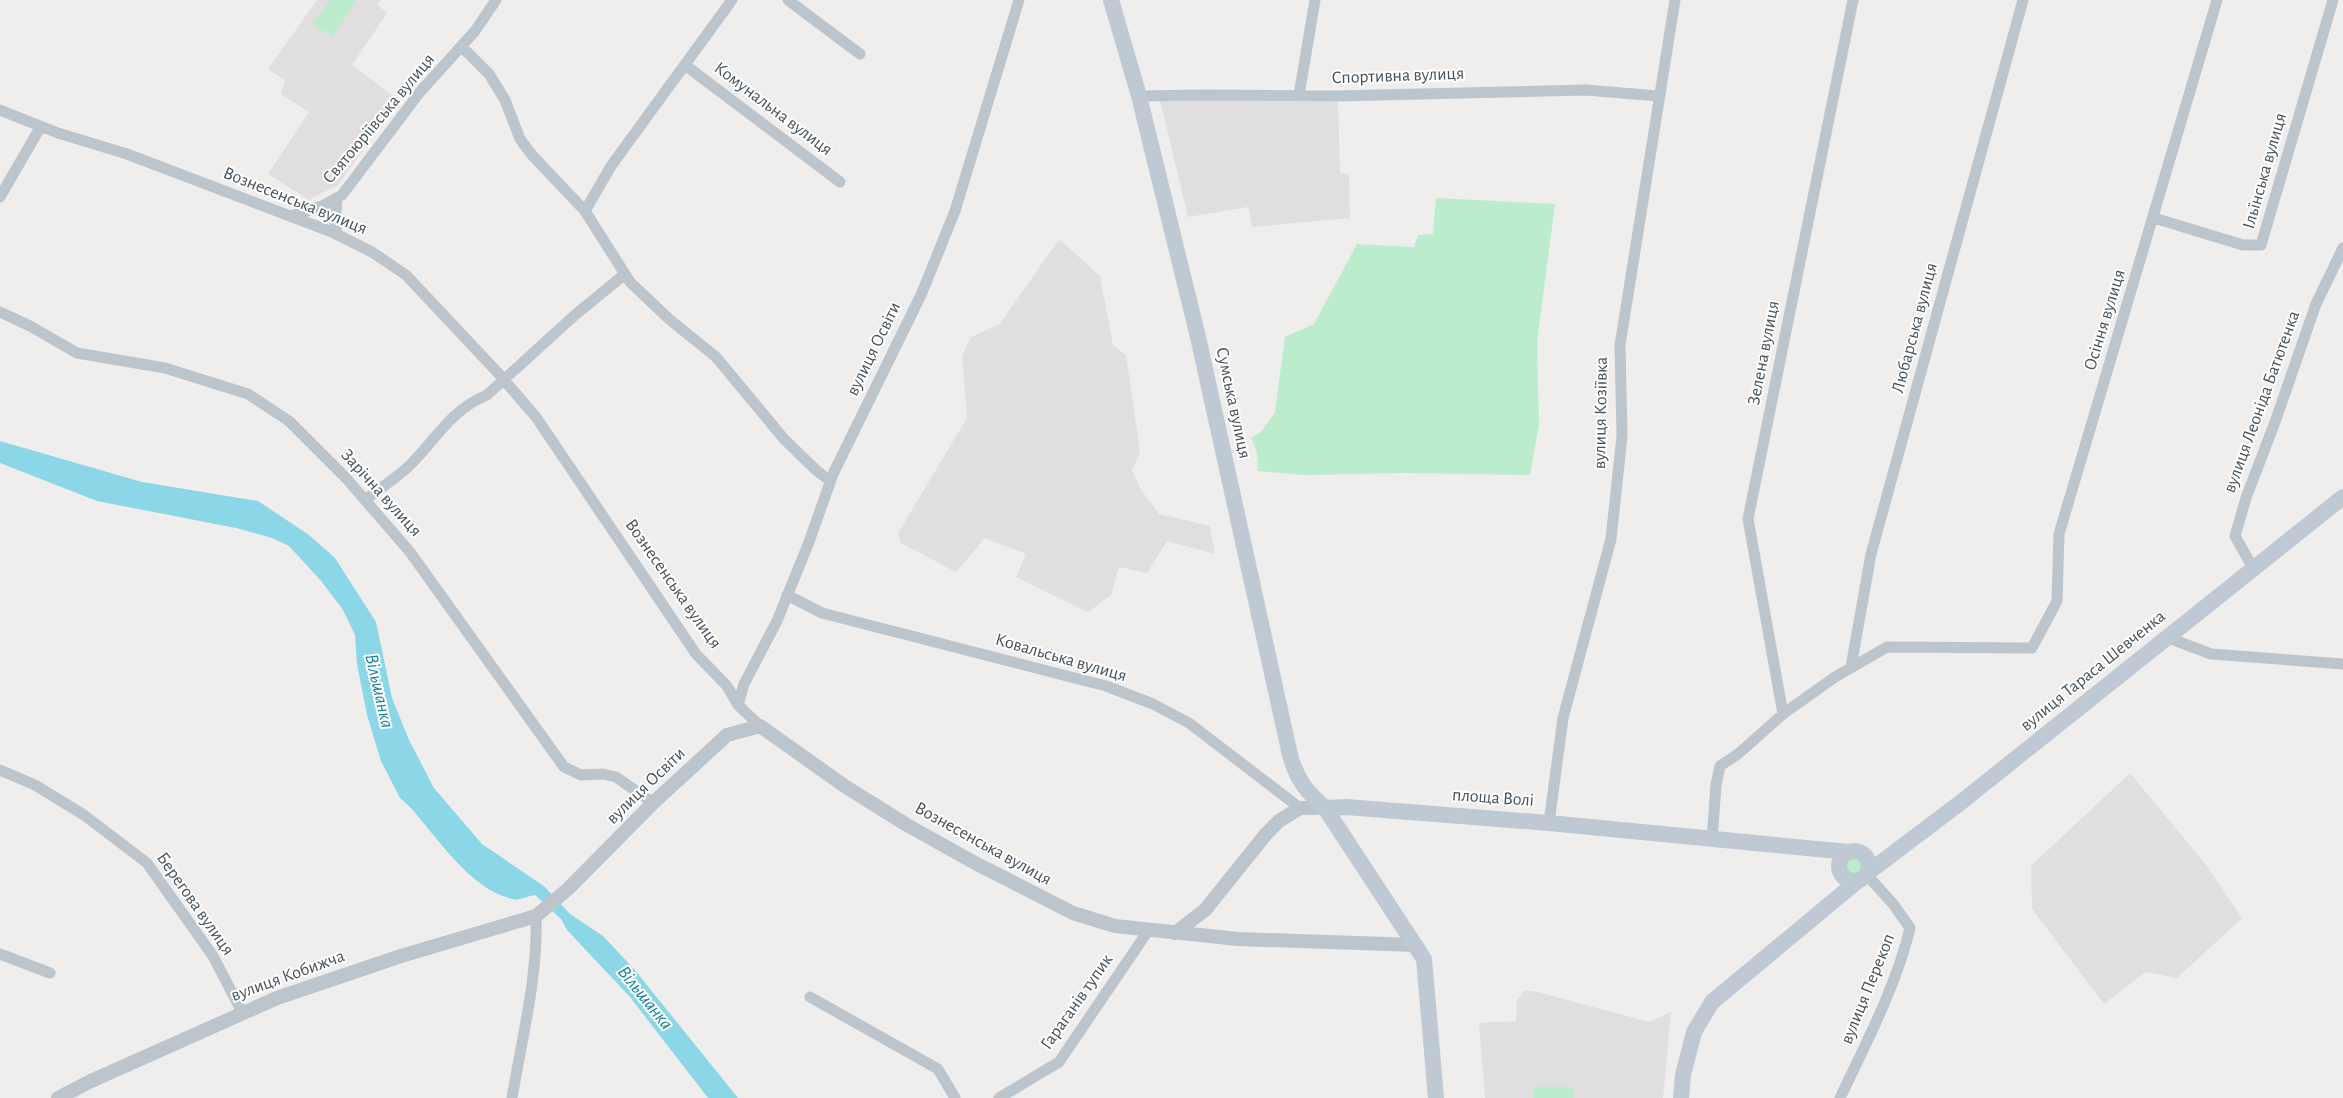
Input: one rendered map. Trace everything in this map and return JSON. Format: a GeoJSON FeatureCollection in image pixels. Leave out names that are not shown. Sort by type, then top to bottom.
{"type":"FeatureCollection","features":[{"type":"Feature","properties":{"kind":"main road","name":"Сумська вулиця"},"geometry":{"type":"LineString","coordinates":[[1111,0],[1138,96],[1198,337],[1290,755],[1294,768],[1307,791],[1325,808]]}},
{"type":"Feature","properties":{"kind":"main road","name":"вулиця Тараса Шевченка"},"geometry":{"type":"LineString","coordinates":[[1681,1098],[1683,1075],[1694,1032],[1712,1002],[1839,899],[1863,877],[1960,803],[2343,496]]}},
{"type":"Feature","properties":{"kind":"main road","name":"площа Волі"},"geometry":{"type":"LineString","coordinates":[[1325,808],[1346,807],[1550,823],[1821,850],[1847,861],[1891,855]]}},
{"type":"Feature","properties":{"kind":"main road"},"geometry":{"type":"LineString","coordinates":[[1325,808],[1416,945],[1426,968],[1436,1098]]}},
{"type":"Feature","properties":{"kind":"main road","name":"площа Волі"},"geometry":{"type":"LineString","coordinates":[[1847,861],[1848,880],[1863,877]]}},
{"type":"Feature","properties":{"kind":"main road"},"geometry":{"type":"LineString","coordinates":[[1839,899],[1847,861],[1868,864],[1863,877]]}},
{"type":"Feature","properties":{"kind":"street","name":"Святоюріївська вулиця"},"geometry":{"type":"LineString","coordinates":[[292,216],[322,206],[342,195],[420,92],[462,47],[496,0]]}},
{"type":"Feature","properties":{"kind":"street","name":"Комунальна вулиця"},"geometry":{"type":"LineString","coordinates":[[585,211],[611,166],[732,0]]}},
{"type":"Feature","properties":{"kind":"street"},"geometry":{"type":"LineString","coordinates":[[788,0],[860,54]]}},
{"type":"Feature","properties":{"kind":"street","name":"вулиця Освіти"},"geometry":{"type":"LineString","coordinates":[[738,705],[744,684],[777,621],[830,480],[921,295],[955,211],[1019,0]]}},
{"type":"Feature","properties":{"kind":"street"},"geometry":{"type":"LineString","coordinates":[[1299,96],[1316,0]]}},
{"type":"Feature","properties":{"kind":"street","name":"вулиця Козіївка"},"geometry":{"type":"LineString","coordinates":[[1550,823],[1563,718],[1611,540],[1622,436],[1620,345],[1646,191],[1658,96],[1675,0]]}},
{"type":"Feature","properties":{"kind":"street","name":"Зелена вулиця"},"geometry":{"type":"LineString","coordinates":[[1783,714],[1748,519],[1853,0]]}},
{"type":"Feature","properties":{"kind":"street","name":"Любарська вулиця"},"geometry":{"type":"LineString","coordinates":[[1850,667],[1871,554],[2023,0]]}},
{"type":"Feature","properties":{"kind":"street","name":"Осіння вулиця"},"geometry":{"type":"LineString","coordinates":[[1850,667],[1887,647],[2032,648],[2057,600],[2059,534],[2218,0]]}},
{"type":"Feature","properties":{"kind":"street","name":"Ільїнська вулиця"},"geometry":{"type":"LineString","coordinates":[[2154,218],[2243,245],[2261,245],[2333,0]]}},
{"type":"Feature","properties":{"kind":"street"},"geometry":{"type":"LineString","coordinates":[[462,47],[489,74],[505,100],[520,139],[532,155],[585,211],[630,282],[669,320],[716,357],[784,439],[816,470],[830,480]]}},
{"type":"Feature","properties":{"kind":"street","name":"Комунальна вулиця"},"geometry":{"type":"LineString","coordinates":[[685,65],[840,182]]}},
{"type":"Feature","properties":{"kind":"street","name":"Спортивна вулиця"},"geometry":{"type":"LineString","coordinates":[[1138,96],[1299,96],[1586,90],[1658,96]]}},
{"type":"Feature","properties":{"kind":"street","name":"Вознесенська вулиця"},"geometry":{"type":"LineString","coordinates":[[0,110],[127,154],[292,216],[338,235],[372,252],[406,275],[536,417],[696,654],[727,686],[738,705],[760,726],[846,787],[975,863],[1073,913],[1115,926],[1238,939],[1416,945]]}},
{"type":"Feature","properties":{"kind":"street"},"geometry":{"type":"LineString","coordinates":[[0,197],[42,126]]}},
{"type":"Feature","properties":{"kind":"street"},"geometry":{"type":"LineString","coordinates":[[337,198],[335,224],[338,235]]}},
{"type":"Feature","properties":{"kind":"street","name":"вулиця Леоніда Батютенка"},"geometry":{"type":"LineString","coordinates":[[2252,568],[2235,536],[2246,498],[2316,304],[2343,248]]}},
{"type":"Feature","properties":{"kind":"street"},"geometry":{"type":"LineString","coordinates":[[365,500],[408,467],[445,425],[470,402],[487,395],[625,274]]}},
{"type":"Feature","properties":{"kind":"street","name":"Зарічна вулиця"},"geometry":{"type":"LineString","coordinates":[[0,312],[30,326],[77,354],[165,368],[248,394],[289,421],[346,478],[420,566],[564,767],[581,775],[603,774],[616,777],[653,803]]}},
{"type":"Feature","properties":{"kind":"street","name":"Ковальська вулиця"},"geometry":{"type":"LineString","coordinates":[[787,595],[822,613],[1106,686],[1153,704],[1189,723],[1300,808]]}},
{"type":"Feature","properties":{"kind":"street"},"geometry":{"type":"LineString","coordinates":[[2166,637],[2211,654],[2343,664]]}},
{"type":"Feature","properties":{"kind":"street"},"geometry":{"type":"LineString","coordinates":[[1712,840],[1716,785],[1720,766],[1738,754],[1783,714],[1850,667]]}},
{"type":"Feature","properties":{"kind":"street","name":"вулиця Освіти"},"geometry":{"type":"LineString","coordinates":[[538,915],[568,889],[653,803],[727,735],[760,726]]}},
{"type":"Feature","properties":{"kind":"street","name":"Берегова вулиця"},"geometry":{"type":"LineString","coordinates":[[0,770],[35,785],[84,815],[146,863],[213,956],[242,1012]]}},
{"type":"Feature","properties":{"kind":"street"},"geometry":{"type":"LineString","coordinates":[[1175,933],[1204,910],[1266,834],[1288,814],[1300,808],[1325,808]]}},
{"type":"Feature","properties":{"kind":"street","name":"вулиця Перекоп"},"geometry":{"type":"LineString","coordinates":[[1840,1098],[1881,1010],[1905,949],[1910,928],[1890,899],[1863,877]]}},
{"type":"Feature","properties":{"kind":"street"},"geometry":{"type":"LineString","coordinates":[[512,1098],[533,979],[538,915]]}},
{"type":"Feature","properties":{"kind":"street","name":"вулиця Кобижча"},"geometry":{"type":"LineString","coordinates":[[62,1097],[242,1012],[277,998],[401,956],[538,915]]}},
{"type":"Feature","properties":{"kind":"street","name":"Гараганів тупик"},"geometry":{"type":"LineString","coordinates":[[999,1098],[1059,1062],[1148,930]]}},
{"type":"Feature","properties":{"kind":"street"},"geometry":{"type":"LineString","coordinates":[[0,954],[50,973]]}},
{"type":"Feature","properties":{"kind":"street"},"geometry":{"type":"LineString","coordinates":[[810,997],[938,1069],[955,1098]]}},
{"type":"Feature","properties":{"kind":"shaded area"},"geometry":{"type":"Polygon","coordinates":[[[317,0],[380,0],[377,4],[387,13],[352,65],[398,100],[338,185],[309,200],[268,174],[309,112],[281,94],[285,80],[268,69],[317,0]]]}},
{"type":"Feature","properties":{"kind":"shaded area"},"geometry":{"type":"Polygon","coordinates":[[[1160,100],[1338,102],[1340,172],[1349,175],[1350,218],[1252,227],[1248,207],[1188,217],[1160,100]]]}},
{"type":"Feature","properties":{"kind":"shaded area"},"geometry":{"type":"Polygon","coordinates":[[[1059,239],[1100,276],[1113,345],[1126,355],[1140,452],[1132,470],[1140,488],[1159,514],[1210,526],[1215,554],[1167,541],[1147,573],[1119,567],[1111,595],[1088,612],[1016,577],[1026,554],[985,538],[956,572],[901,543],[898,533],[967,418],[962,356],[971,337],[1000,324],[1059,239]]]}},
{"type":"Feature","properties":{"kind":"shaded area"},"geometry":{"type":"Polygon","coordinates":[[[2130,773],[2207,866],[2242,918],[2177,978],[2146,972],[2104,1004],[2032,909],[2031,866],[2130,773]]]}},
{"type":"Feature","properties":{"kind":"shaded area"},"geometry":{"type":"Polygon","coordinates":[[[1525,990],[1649,1022],[1671,1012],[1663,1098],[1485,1098],[1479,1023],[1516,1021],[1517,1000],[1525,990]]]}},
{"type":"Feature","properties":{"kind":"green space"},"geometry":{"type":"Polygon","coordinates":[[[330,0],[356,0],[333,37],[313,24],[330,0]]]}},
{"type":"Feature","properties":{"kind":"green space"},"geometry":{"type":"Polygon","coordinates":[[[1436,198],[1555,204],[1537,342],[1539,424],[1530,475],[1405,473],[1306,475],[1257,471],[1257,454],[1251,438],[1261,432],[1275,412],[1285,337],[1314,324],[1357,244],[1414,247],[1418,235],[1433,234],[1436,198]]]}},
{"type":"Feature","properties":{"kind":"green space"},"geometry":{"type":"Polygon","coordinates":[[[1854,858],[1862,866],[1854,874],[1846,866],[1854,858]]]}},
{"type":"Feature","properties":{"kind":"green space"},"geometry":{"type":"Polygon","coordinates":[[[1534,1087],[1573,1087],[1573,1098],[1534,1098],[1534,1087]]]}},
{"type":"Feature","properties":{"kind":"water","name":"Вільшанка"},"geometry":{"type":"Polygon","coordinates":[[[0,441],[142,482],[258,501],[309,535],[335,558],[376,622],[392,698],[409,740],[434,788],[482,844],[545,887],[570,914],[603,936],[634,969],[738,1098],[708,1098],[630,997],[567,930],[561,919],[535,895],[515,899],[498,894],[484,886],[457,862],[411,808],[400,798],[381,761],[367,715],[357,664],[355,635],[343,610],[322,582],[289,546],[272,538],[236,528],[97,501],[0,463],[0,441]]]}}]}
